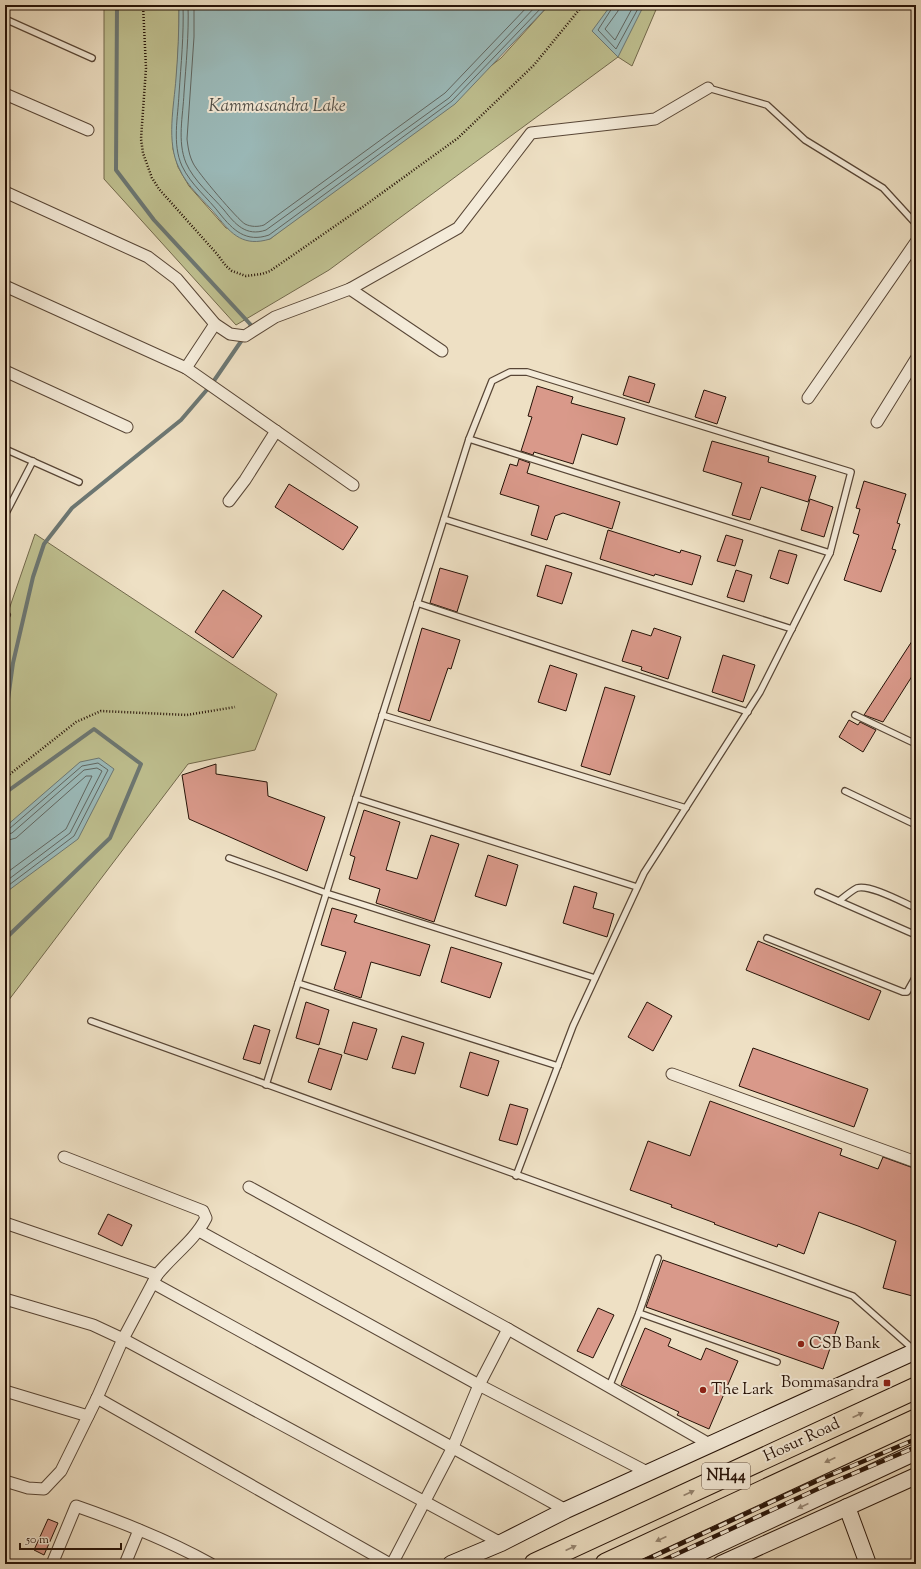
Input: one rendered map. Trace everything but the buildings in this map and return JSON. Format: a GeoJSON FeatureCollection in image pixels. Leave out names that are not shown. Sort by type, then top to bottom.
{"type":"FeatureCollection","features":[{"type":"Feature","properties":{"kind":"highway","name":"Hosur Road"},"geometry":{"type":"LineString","coordinates":[[536,1564],[916,1388]]}},
{"type":"Feature","properties":{"kind":"highway","name":"Hosur Road"},"geometry":{"type":"LineString","coordinates":[[606,1564],[916,1420]]}},
{"type":"Feature","properties":{"kind":"street"},"geometry":{"type":"LineString","coordinates":[[5,192],[148,257],[177,279],[215,324],[230,334],[245,336],[275,317],[350,289],[458,228],[530,133],[655,119],[708,88]]}},
{"type":"Feature","properties":{"kind":"street"},"geometry":{"type":"LineString","coordinates":[[5,94],[88,130]]}},
{"type":"Feature","properties":{"kind":"street"},"geometry":{"type":"LineString","coordinates":[[808,398],[916,242]]}},
{"type":"Feature","properties":{"kind":"street"},"geometry":{"type":"LineString","coordinates":[[5,286],[186,368],[353,485]]}},
{"type":"Feature","properties":{"kind":"street"},"geometry":{"type":"LineString","coordinates":[[350,289],[442,351]]}},
{"type":"Feature","properties":{"kind":"street"},"geometry":{"type":"LineString","coordinates":[[186,368],[215,324]]}},
{"type":"Feature","properties":{"kind":"street"},"geometry":{"type":"LineString","coordinates":[[877,422],[916,359]]}},
{"type":"Feature","properties":{"kind":"street"},"geometry":{"type":"LineString","coordinates":[[5,371],[127,427]]}},
{"type":"Feature","properties":{"kind":"street"},"geometry":{"type":"LineString","coordinates":[[229,501],[245,480],[276,431]]}},
{"type":"Feature","properties":{"kind":"street"},"geometry":{"type":"LineString","coordinates":[[672,1074],[916,1162]]}},
{"type":"Feature","properties":{"kind":"street"},"geometry":{"type":"LineString","coordinates":[[5,1481],[28,1488],[44,1489],[61,1471],[98,1398],[123,1338],[155,1279],[169,1260],[199,1231],[206,1218],[203,1211],[64,1157]]}},
{"type":"Feature","properties":{"kind":"street"},"geometry":{"type":"LineString","coordinates":[[248,1187],[508,1329],[711,1445]]}},
{"type":"Feature","properties":{"kind":"street"},"geometry":{"type":"LineString","coordinates":[[5,1223],[155,1279],[566,1510]]}},
{"type":"Feature","properties":{"kind":"street"},"geometry":{"type":"LineString","coordinates":[[199,1231],[479,1385],[648,1473]]}},
{"type":"Feature","properties":{"kind":"street"},"geometry":{"type":"LineString","coordinates":[[5,1299],[93,1325],[123,1338],[500,1543]]}},
{"type":"Feature","properties":{"kind":"street"},"geometry":{"type":"LineString","coordinates":[[98,1398],[391,1564],[453,1447],[479,1385],[508,1329]]}},
{"type":"Feature","properties":{"kind":"street"},"geometry":{"type":"LineString","coordinates":[[451,1564],[500,1543],[566,1510],[916,1351]]}},
{"type":"Feature","properties":{"kind":"street"},"geometry":{"type":"LineString","coordinates":[[5,1391],[88,1416]]}},
{"type":"Feature","properties":{"kind":"street"},"geometry":{"type":"LineString","coordinates":[[676,1564],[916,1452]]}},
{"type":"Feature","properties":{"kind":"street"},"geometry":{"type":"LineString","coordinates":[[892,1464],[898,1484]]}},
{"type":"Feature","properties":{"kind":"street"},"geometry":{"type":"LineString","coordinates":[[721,1564],[916,1476]]}},
{"type":"Feature","properties":{"kind":"street"},"geometry":{"type":"LineString","coordinates":[[52,1564],[76,1506],[184,1549],[211,1564]]}},
{"type":"Feature","properties":{"kind":"street"},"geometry":{"type":"LineString","coordinates":[[846,1507],[868,1564]]}},
{"type":"Feature","properties":{"kind":"street"},"geometry":{"type":"LineString","coordinates":[[125,1564],[139,1530]]}},
{"type":"Feature","properties":{"kind":"lane"},"geometry":{"type":"LineString","coordinates":[[5,19],[92,58]]}},
{"type":"Feature","properties":{"kind":"lane"},"geometry":{"type":"LineString","coordinates":[[708,88],[767,105],[805,140],[883,188],[916,224]]}},
{"type":"Feature","properties":{"kind":"lane"},"geometry":{"type":"LineString","coordinates":[[266,1085],[469,439],[492,382],[510,372],[527,372],[851,472],[830,553],[760,692],[644,872],[595,978],[558,1066],[516,1176]]}},
{"type":"Feature","properties":{"kind":"lane"},"geometry":{"type":"LineString","coordinates":[[469,439],[830,553]]}},
{"type":"Feature","properties":{"kind":"lane"},"geometry":{"type":"LineString","coordinates":[[5,449],[79,482]]}},
{"type":"Feature","properties":{"kind":"lane"},"geometry":{"type":"LineString","coordinates":[[5,515],[33,461]]}},
{"type":"Feature","properties":{"kind":"lane"},"geometry":{"type":"LineString","coordinates":[[444,520],[792,629]]}},
{"type":"Feature","properties":{"kind":"lane"},"geometry":{"type":"LineString","coordinates":[[417,603],[748,712]]}},
{"type":"Feature","properties":{"kind":"lane"},"geometry":{"type":"LineString","coordinates":[[382,715],[686,808]]}},
{"type":"Feature","properties":{"kind":"lane"},"geometry":{"type":"LineString","coordinates":[[855,715],[916,744]]}},
{"type":"Feature","properties":{"kind":"lane"},"geometry":{"type":"LineString","coordinates":[[845,791],[916,825]]}},
{"type":"Feature","properties":{"kind":"lane"},"geometry":{"type":"LineString","coordinates":[[356,798],[637,887]]}},
{"type":"Feature","properties":{"kind":"lane"},"geometry":{"type":"LineString","coordinates":[[229,858],[326,893],[595,978]]}},
{"type":"Feature","properties":{"kind":"lane"},"geometry":{"type":"LineString","coordinates":[[839,901],[857,888],[862,888],[882,893],[916,908]]}},
{"type":"Feature","properties":{"kind":"lane"},"geometry":{"type":"LineString","coordinates":[[818,892],[916,935]]}},
{"type":"Feature","properties":{"kind":"lane"},"geometry":{"type":"LineString","coordinates":[[767,938],[903,992],[907,992],[916,976]]}},
{"type":"Feature","properties":{"kind":"lane"},"geometry":{"type":"LineString","coordinates":[[298,983],[558,1066]]}},
{"type":"Feature","properties":{"kind":"lane"},"geometry":{"type":"LineString","coordinates":[[91,1021],[516,1176],[853,1296],[916,1351]]}},
{"type":"Feature","properties":{"kind":"lane"},"geometry":{"type":"LineString","coordinates":[[609,1388],[639,1313],[658,1258]]}},
{"type":"Feature","properties":{"kind":"lane"},"geometry":{"type":"LineString","coordinates":[[639,1313],[777,1362]]}},
{"type":"Feature","properties":{"kind":"path"},"geometry":{"type":"LineString","coordinates":[[143,5],[146,68],[141,139],[147,166],[159,189],[226,266],[238,274],[254,276],[270,271],[364,206],[458,138],[534,65],[583,5]]}},
{"type":"Feature","properties":{"kind":"path"},"geometry":{"type":"LineString","coordinates":[[5,778],[76,722],[101,711],[187,715],[235,707]]}},
{"type":"Feature","properties":{"kind":"green space"},"geometry":{"type":"Polygon","coordinates":[[[104,5],[179,5],[179,35],[173,149],[178,167],[189,186],[226,228],[270,239],[501,58],[549,5],[658,5],[632,66],[618,57],[329,270],[236,325],[104,179],[104,5]]]}},
{"type":"Feature","properties":{"kind":"green space"},"geometry":{"type":"Polygon","coordinates":[[[35,534],[277,694],[255,750],[188,764],[5,1005],[5,621],[35,534]]]}},
{"type":"Feature","properties":{"kind":"water","name":"Kammasandra Lake"},"geometry":{"type":"Polygon","coordinates":[[[179,5],[549,5],[455,104],[270,239],[253,241],[239,238],[228,229],[186,181],[175,158],[172,124],[179,32],[179,5]]]}},
{"type":"Feature","properties":{"kind":"water"},"geometry":{"type":"Polygon","coordinates":[[[611,5],[644,5],[618,57],[592,31],[611,5]]]}},
{"type":"Feature","properties":{"kind":"water"},"geometry":{"type":"Polygon","coordinates":[[[99,758],[114,769],[78,839],[5,893],[5,827],[80,762],[99,758]]]}},
{"type":"Feature","properties":{"kind":"waterway"},"geometry":{"type":"LineString","coordinates":[[117,5],[116,170],[154,220],[251,325],[249,329]]}},
{"type":"Feature","properties":{"kind":"waterway"},"geometry":{"type":"LineString","coordinates":[[5,721],[13,663],[33,577],[44,544],[72,508],[181,420],[211,385],[244,337]]}},
{"type":"Feature","properties":{"kind":"waterway"},"geometry":{"type":"LineString","coordinates":[[5,793],[94,729],[141,764],[110,838],[5,939]]}},
{"type":"Feature","properties":{"kind":"railway"},"geometry":{"type":"LineString","coordinates":[[637,1564],[819,1480],[916,1439]]}},
{"type":"Feature","properties":{"kind":"railway"},"geometry":{"type":"LineString","coordinates":[[655,1564],[824,1486],[916,1447]]}},
{"type":"Feature","properties":{"kind":"place","name":"CSB Bank"},"geometry":{"type":"Point","coordinates":[801,1344]}},
{"type":"Feature","properties":{"kind":"place","name":"Bommasandra"},"geometry":{"type":"Point","coordinates":[887,1383]}},
{"type":"Feature","properties":{"kind":"place","name":"The Lark"},"geometry":{"type":"Point","coordinates":[703,1390]}}]}
